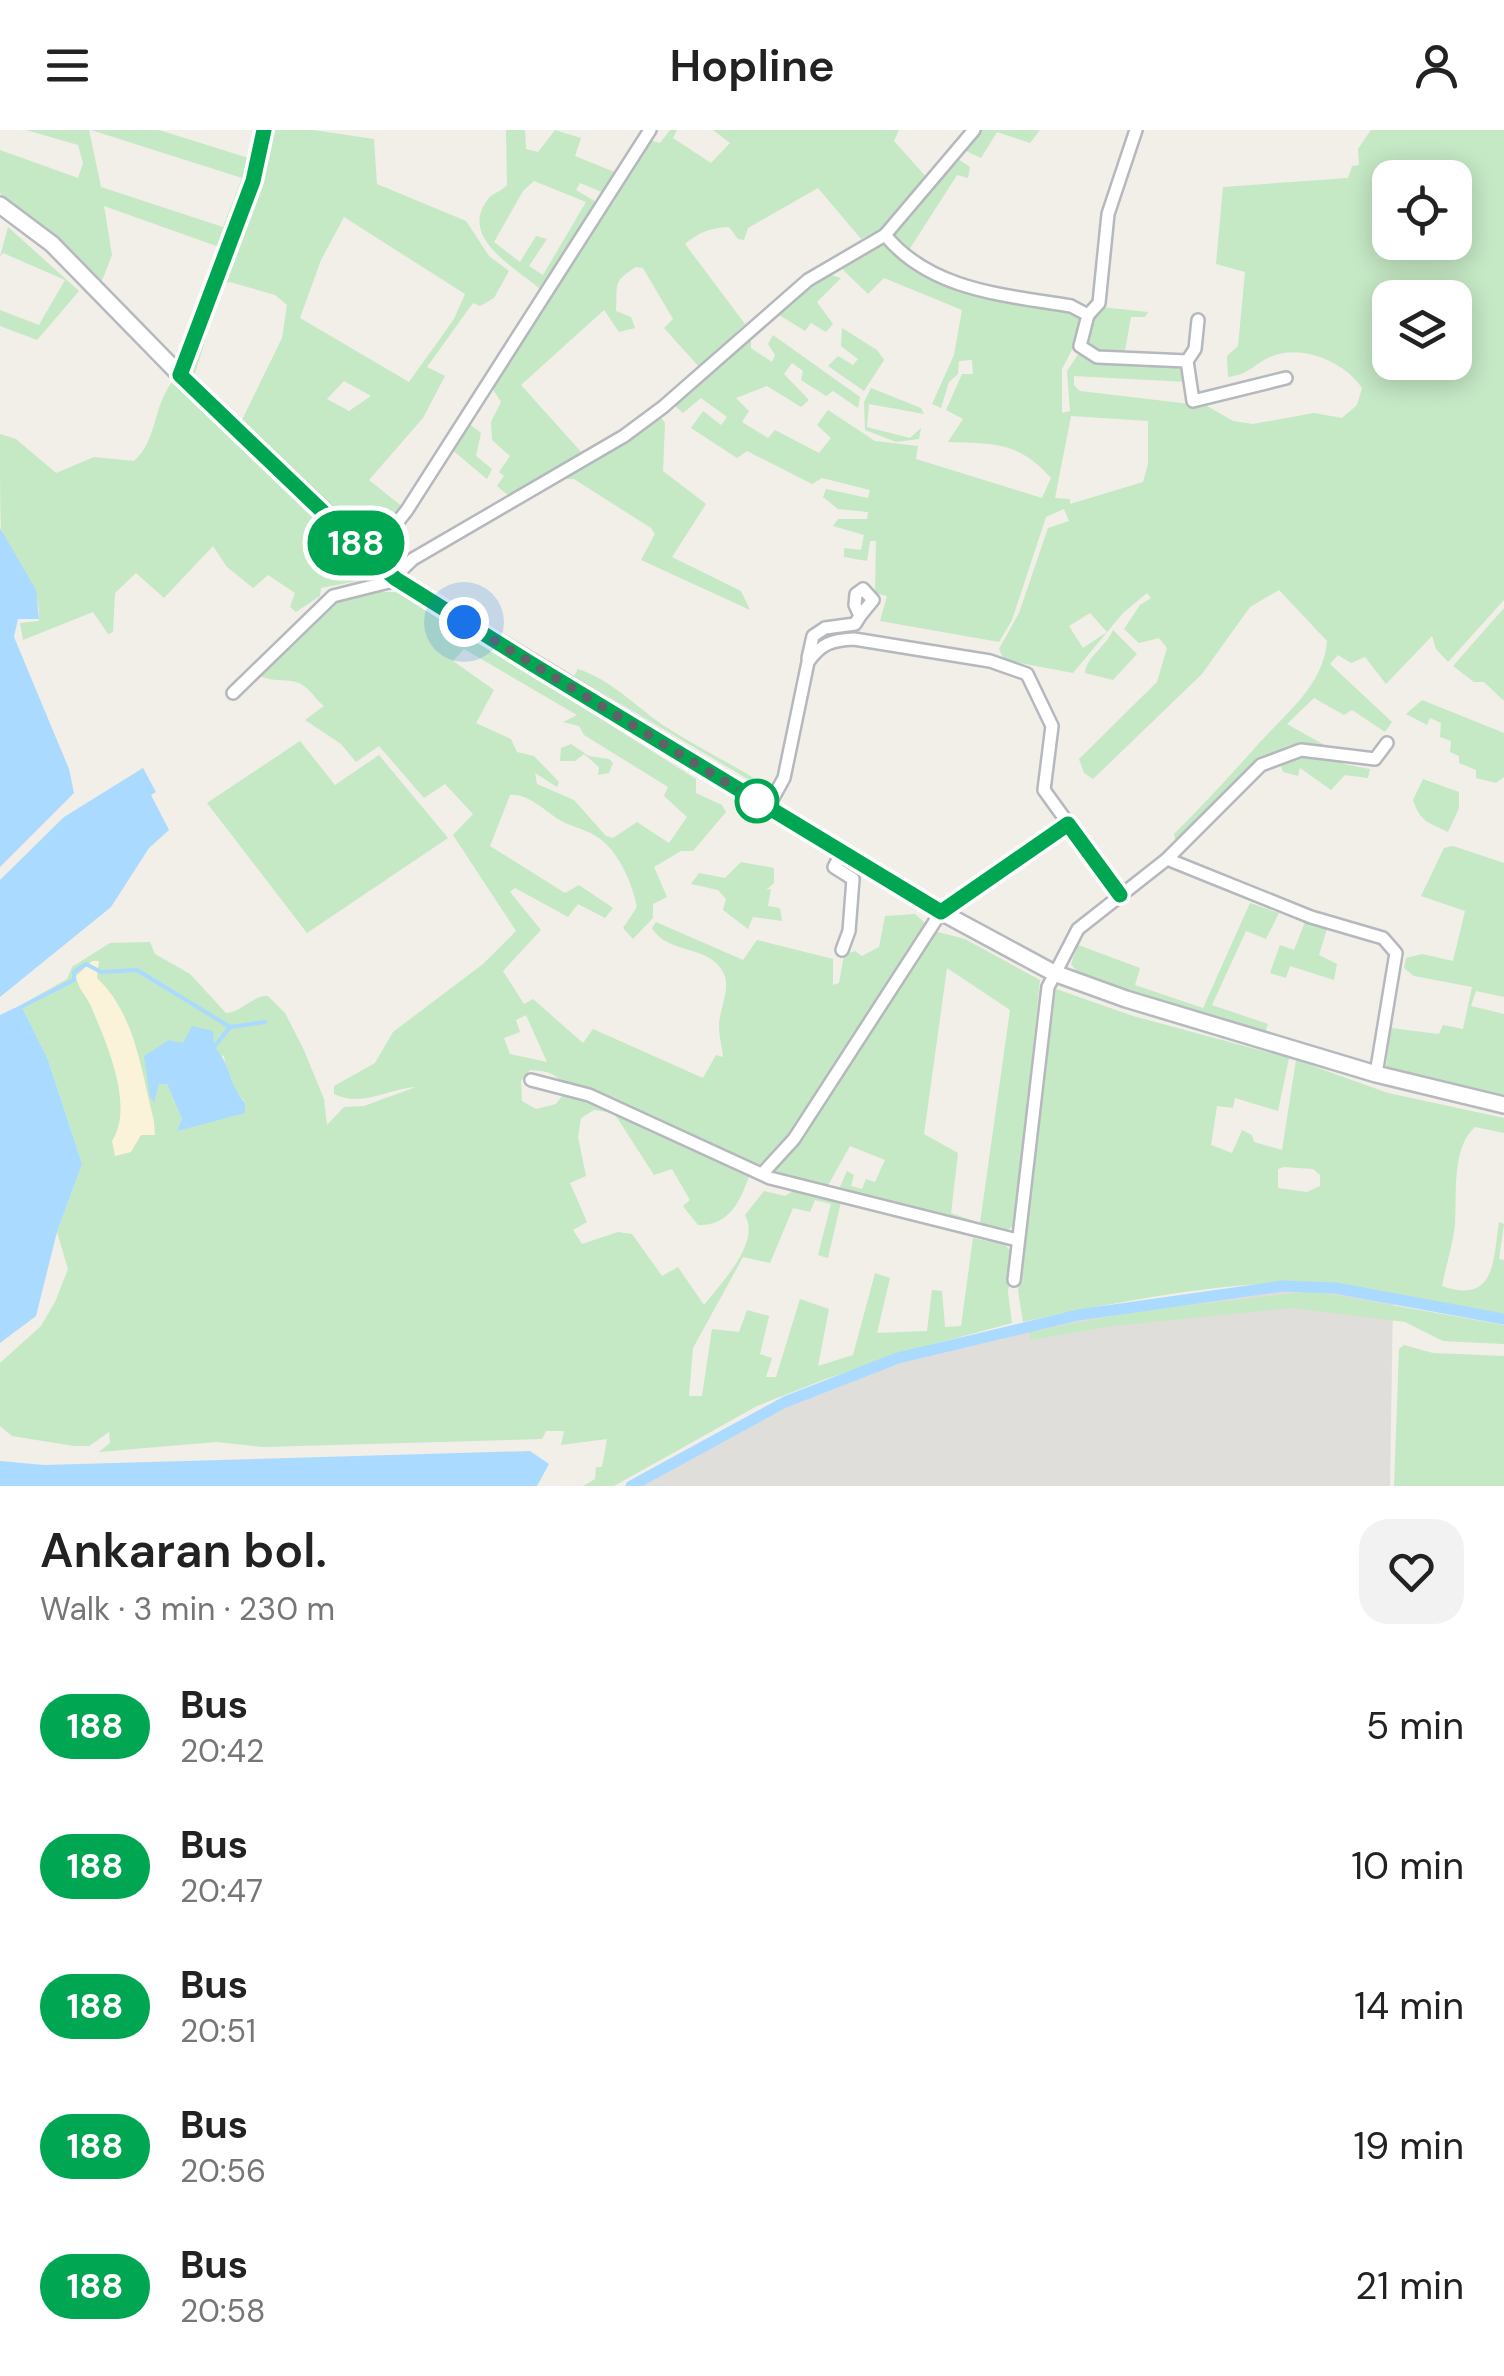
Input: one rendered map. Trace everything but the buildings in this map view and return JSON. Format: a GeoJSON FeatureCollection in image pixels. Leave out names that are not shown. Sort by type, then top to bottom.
{"type":"FeatureCollection","features":[{"type":"Feature","properties":{"kind":"main road"},"geometry":{"type":"LineString","coordinates":[[0,205],[52,244],[180,375],[396,579],[941,912],[1054,973],[1376,1074],[1504,1105]]}},
{"type":"Feature","properties":{"kind":"street"},"geometry":{"type":"LineString","coordinates":[[180,375],[253,181],[264,130]]}},
{"type":"Feature","properties":{"kind":"street"},"geometry":{"type":"LineString","coordinates":[[370,557],[407,510],[650,130]]}},
{"type":"Feature","properties":{"kind":"street"},"geometry":{"type":"LineString","coordinates":[[233,693],[333,596],[396,579],[412,560],[461,529],[624,436],[700,377],[808,280],[884,235],[974,130]]}},
{"type":"Feature","properties":{"kind":"street"},"geometry":{"type":"LineString","coordinates":[[1136,130],[1108,214],[1099,303],[1088,315],[1080,346],[1085,352],[1125,360],[1187,361]]}},
{"type":"Feature","properties":{"kind":"street"},"geometry":{"type":"LineString","coordinates":[[884,235],[906,258],[958,285],[1071,306],[1088,315]]}},
{"type":"Feature","properties":{"kind":"street"},"geometry":{"type":"LineString","coordinates":[[1198,320],[1195,349],[1187,361],[1193,400],[1286,378]]}},
{"type":"Feature","properties":{"kind":"street"},"geometry":{"type":"LineString","coordinates":[[768,808],[784,778],[812,636],[825,628],[847,628],[860,616]]}},
{"type":"Feature","properties":{"kind":"street"},"geometry":{"type":"LineString","coordinates":[[808,662],[818,647],[833,640],[854,639],[990,660],[1027,674],[1052,726],[1044,790],[1120,895]]}},
{"type":"Feature","properties":{"kind":"street"},"geometry":{"type":"LineString","coordinates":[[1014,1280],[1048,987],[1078,929],[1168,860],[1261,765],[1301,750],[1375,759],[1387,743]]}},
{"type":"Feature","properties":{"kind":"street"},"geometry":{"type":"LineString","coordinates":[[762,1174],[794,1139],[941,912],[1068,824]]}},
{"type":"Feature","properties":{"kind":"street"},"geometry":{"type":"LineString","coordinates":[[842,852],[834,867],[853,879],[842,950]]}},
{"type":"Feature","properties":{"kind":"street"},"geometry":{"type":"LineString","coordinates":[[1168,860],[1311,917],[1383,938],[1396,953],[1376,1074]]}},
{"type":"Feature","properties":{"kind":"street"},"geometry":{"type":"LineString","coordinates":[[531,1080],[589,1095],[762,1174],[1017,1240]]}},
{"type":"Feature","properties":{"kind":"shaded area"},"geometry":{"type":"Polygon","coordinates":[[[1283,1286],[1335,1288],[1393,1299],[1390,1486],[631,1486],[785,1402],[898,1358],[1078,1315],[1283,1286]]]}},
{"type":"Feature","properties":{"kind":"green space"},"geometry":{"type":"Polygon","coordinates":[[[26,130],[89,130],[101,187],[223,227],[242,178],[91,130],[159,130],[255,160],[222,248],[104,206],[112,255],[101,283],[0,193],[0,150],[78,178],[83,163],[78,145],[26,130]]]}},
{"type":"Feature","properties":{"kind":"green space"},"geometry":{"type":"Polygon","coordinates":[[[269,130],[313,130],[374,139],[377,184],[466,221],[489,256],[509,271],[494,298],[480,306],[473,303],[427,367],[445,376],[423,418],[369,480],[404,508],[374,545],[241,422],[282,338],[287,305],[275,295],[230,282],[222,284],[194,377],[186,369],[269,130]],[[344,217],[321,260],[300,318],[409,382],[454,319],[465,294],[344,217]],[[344,381],[327,399],[349,411],[371,396],[344,381]]]}},
{"type":"Feature","properties":{"kind":"green space"},"geometry":{"type":"Polygon","coordinates":[[[506,130],[525,130],[526,149],[538,152],[555,130],[581,138],[575,156],[617,173],[604,193],[580,183],[576,190],[598,203],[540,289],[493,250],[480,226],[488,199],[507,185],[506,130]],[[534,181],[523,191],[494,242],[520,262],[536,236],[547,239],[529,266],[543,275],[586,202],[534,181]]]}},
{"type":"Feature","properties":{"kind":"green space"},"geometry":{"type":"Polygon","coordinates":[[[670,130],[677,130],[673,138],[711,163],[730,143],[713,130],[899,130],[894,141],[929,180],[882,228],[861,239],[818,188],[748,228],[744,240],[738,239],[729,227],[705,231],[685,244],[745,324],[700,368],[664,328],[673,319],[643,268],[628,272],[617,285],[616,311],[631,317],[635,328],[619,332],[604,310],[521,385],[583,454],[509,496],[497,486],[504,476],[499,472],[510,456],[492,440],[491,422],[501,402],[492,388],[646,139],[660,143],[670,130]]]}},
{"type":"Feature","properties":{"kind":"green space"},"geometry":{"type":"Polygon","coordinates":[[[980,130],[1040,130],[1030,143],[997,132],[981,158],[966,151],[980,130]]]}},
{"type":"Feature","properties":{"kind":"green space"},"geometry":{"type":"Polygon","coordinates":[[[1371,130],[1504,130],[1504,600],[1448,662],[1436,649],[1432,636],[1386,684],[1365,657],[1351,663],[1338,655],[1330,664],[1392,722],[1385,732],[1352,710],[1344,715],[1314,698],[1287,724],[1328,747],[1304,747],[1262,764],[1226,795],[1177,848],[1174,834],[1300,700],[1324,658],[1327,641],[1279,590],[1250,607],[1202,674],[1093,779],[1084,773],[1079,759],[1157,682],[1167,648],[1159,638],[1139,643],[1124,629],[1140,605],[1151,598],[1147,593],[1123,613],[1073,673],[1004,660],[999,649],[1019,613],[1048,528],[1069,521],[1064,509],[1046,517],[1012,620],[999,642],[880,621],[887,596],[875,593],[876,541],[870,541],[867,561],[844,557],[844,548],[861,550],[864,535],[833,526],[838,519],[867,519],[868,512],[838,509],[823,497],[826,489],[868,498],[870,490],[822,478],[812,484],[747,451],[737,458],[691,428],[703,411],[721,425],[727,417],[701,398],[683,413],[674,405],[751,333],[751,348],[772,362],[775,355],[768,344],[773,335],[860,397],[858,408],[833,391],[826,396],[801,380],[803,371],[792,363],[784,374],[809,400],[801,407],[767,386],[736,398],[749,411],[742,422],[768,438],[775,430],[819,453],[831,438],[817,425],[828,410],[875,441],[918,446],[916,459],[1042,498],[1051,478],[1027,457],[1005,447],[948,442],[963,419],[946,410],[962,374],[973,374],[972,360],[959,361],[958,374],[949,382],[941,408],[932,404],[954,355],[962,310],[884,278],[868,294],[839,266],[882,241],[949,283],[1081,315],[1076,342],[1062,369],[1062,413],[1070,411],[1067,371],[1079,353],[1092,360],[1187,364],[1188,382],[1074,376],[1074,385],[1080,391],[1207,406],[1233,421],[1253,424],[1314,413],[1342,418],[1357,405],[1362,388],[1345,370],[1321,358],[1282,353],[1228,377],[1227,356],[1238,346],[1245,272],[1216,264],[1223,187],[1348,178],[1352,166],[1359,165],[1358,149],[1371,130]],[[1071,416],[1055,498],[1070,499],[1070,504],[1143,482],[1148,464],[1148,421],[1071,416]],[[1090,613],[1069,626],[1083,648],[1107,632],[1090,613]]]}},
{"type":"Feature","properties":{"kind":"green space"},"geometry":{"type":"Polygon","coordinates":[[[958,159],[970,167],[968,178],[957,175],[907,253],[893,239],[897,228],[958,159]]]}},
{"type":"Feature","properties":{"kind":"green space"},"geometry":{"type":"Polygon","coordinates":[[[8,227],[79,291],[37,340],[0,326],[0,310],[39,325],[65,280],[3,253],[0,257],[8,227]]]}},
{"type":"Feature","properties":{"kind":"green space"},"geometry":{"type":"Polygon","coordinates":[[[828,274],[841,278],[817,302],[833,324],[826,332],[811,323],[805,331],[776,313],[828,274]]]}},
{"type":"Feature","properties":{"kind":"green space"},"geometry":{"type":"Polygon","coordinates":[[[1101,307],[1148,312],[1145,317],[1131,317],[1124,356],[1097,353],[1088,346],[1093,316],[1101,307]]]}},
{"type":"Feature","properties":{"kind":"green space"},"geometry":{"type":"Polygon","coordinates":[[[842,328],[877,350],[884,360],[864,391],[828,366],[838,356],[853,365],[858,359],[841,346],[842,328]]]}},
{"type":"Feature","properties":{"kind":"green space"},"geometry":{"type":"Polygon","coordinates":[[[172,382],[363,566],[367,579],[321,588],[320,596],[296,612],[290,607],[295,593],[268,575],[253,588],[227,567],[213,546],[164,598],[136,573],[115,593],[113,632],[108,634],[93,612],[23,640],[20,623],[39,621],[39,607],[1,528],[0,434],[16,439],[56,473],[94,457],[134,461],[147,444],[172,382]]]}},
{"type":"Feature","properties":{"kind":"green space"},"geometry":{"type":"Polygon","coordinates":[[[871,388],[921,408],[924,414],[869,404],[867,427],[910,438],[921,428],[919,439],[896,442],[865,430],[864,402],[871,388]]]}},
{"type":"Feature","properties":{"kind":"green space"},"geometry":{"type":"Polygon","coordinates":[[[660,416],[665,423],[663,471],[706,504],[672,557],[741,591],[750,610],[641,560],[655,534],[651,528],[574,479],[560,479],[623,445],[660,416]]]}},
{"type":"Feature","properties":{"kind":"green space"},"geometry":{"type":"Polygon","coordinates":[[[468,423],[481,433],[476,456],[492,469],[487,479],[450,448],[468,423]]]}},
{"type":"Feature","properties":{"kind":"green space"},"geometry":{"type":"Polygon","coordinates":[[[368,592],[395,592],[413,600],[696,779],[696,793],[722,805],[726,812],[693,851],[681,851],[654,867],[667,897],[653,904],[653,918],[633,939],[623,928],[637,907],[635,897],[610,848],[529,799],[510,795],[490,846],[565,893],[579,885],[613,908],[605,918],[578,904],[568,917],[515,888],[510,892],[541,930],[503,971],[524,1004],[533,999],[583,1043],[593,1029],[703,1078],[716,1055],[723,1057],[719,1026],[726,992],[723,972],[708,957],[667,942],[652,928],[656,922],[743,960],[757,940],[833,959],[833,985],[839,983],[844,955],[855,951],[862,956],[879,947],[885,916],[915,914],[934,931],[965,939],[1040,980],[1018,1192],[1013,1226],[1004,1233],[883,1205],[840,1187],[847,1171],[854,1175],[851,1186],[862,1189],[866,1179],[875,1182],[885,1160],[850,1146],[826,1189],[782,1177],[767,1161],[756,1166],[717,1156],[749,1176],[725,1217],[698,1225],[683,1206],[690,1200],[672,1169],[654,1175],[614,1113],[594,1110],[581,1118],[578,1137],[586,1176],[570,1183],[587,1222],[573,1230],[582,1244],[618,1232],[632,1234],[662,1276],[678,1267],[704,1305],[744,1250],[749,1226],[745,1215],[764,1191],[785,1196],[795,1190],[841,1202],[828,1258],[818,1255],[831,1204],[815,1200],[810,1212],[793,1208],[770,1263],[743,1257],[693,1348],[689,1396],[702,1396],[712,1329],[739,1332],[747,1310],[769,1316],[760,1354],[772,1358],[766,1377],[776,1377],[800,1299],[829,1309],[818,1366],[853,1355],[875,1273],[890,1278],[877,1333],[927,1331],[932,1290],[942,1291],[945,1327],[961,1326],[973,1238],[1005,1245],[1012,1252],[1008,1293],[1012,1323],[912,1350],[757,1406],[614,1486],[583,1486],[595,1479],[596,1467],[602,1467],[607,1439],[561,1445],[564,1431],[546,1431],[542,1439],[263,1447],[216,1442],[99,1452],[110,1443],[109,1432],[89,1446],[74,1446],[12,1436],[0,1426],[0,1363],[41,1326],[55,1302],[68,1269],[57,1232],[82,1164],[48,1060],[21,1005],[67,979],[72,967],[110,943],[150,942],[155,954],[190,974],[226,1013],[268,996],[285,1013],[324,1099],[327,1125],[344,1107],[364,1106],[416,1087],[355,1099],[334,1094],[334,1086],[375,1063],[393,1032],[483,964],[516,931],[453,835],[473,814],[445,784],[424,798],[379,746],[356,762],[341,744],[305,720],[324,706],[306,687],[258,675],[337,599],[368,592]],[[464,649],[453,661],[494,690],[476,723],[511,739],[517,752],[534,756],[559,782],[557,787],[535,773],[537,784],[574,800],[606,836],[613,838],[637,822],[669,843],[687,817],[664,796],[668,787],[584,735],[579,726],[563,722],[577,715],[464,649]],[[947,968],[924,1134],[958,1153],[951,1213],[980,1223],[1010,1010],[947,968]],[[526,1015],[516,1020],[520,1032],[504,1038],[510,1054],[547,1062],[526,1015]],[[168,1040],[155,1100],[159,1083],[167,1084],[182,1119],[178,1131],[245,1102],[229,1084],[224,1056],[168,1040]],[[530,1070],[521,1081],[522,1101],[536,1109],[556,1104],[567,1089],[552,1074],[530,1070]]]}},
{"type":"Feature","properties":{"kind":"green space"},"geometry":{"type":"Polygon","coordinates":[[[1504,608],[1503,700],[1484,682],[1474,682],[1453,666],[1504,608]]]}},
{"type":"Feature","properties":{"kind":"green space"},"geometry":{"type":"Polygon","coordinates":[[[1113,630],[1137,654],[1113,680],[1085,673],[1089,662],[1113,630]]]}},
{"type":"Feature","properties":{"kind":"green space"},"geometry":{"type":"Polygon","coordinates":[[[578,669],[615,688],[669,729],[757,780],[756,784],[574,676],[578,669]]]}},
{"type":"Feature","properties":{"kind":"green space"},"geometry":{"type":"Polygon","coordinates":[[[1422,700],[1504,733],[1504,777],[1496,783],[1476,778],[1476,770],[1459,763],[1459,756],[1450,752],[1451,741],[1440,737],[1441,723],[1430,718],[1427,725],[1406,714],[1422,700]]]}},
{"type":"Feature","properties":{"kind":"green space"},"geometry":{"type":"Polygon","coordinates":[[[300,741],[335,785],[379,755],[448,838],[307,933],[207,803],[300,741]]]}},
{"type":"Feature","properties":{"kind":"green space"},"geometry":{"type":"Polygon","coordinates":[[[571,744],[589,756],[609,759],[613,763],[609,773],[598,775],[599,767],[584,754],[575,761],[560,761],[561,748],[571,744]]]}},
{"type":"Feature","properties":{"kind":"green space"},"geometry":{"type":"Polygon","coordinates":[[[1293,754],[1340,757],[1344,764],[1370,769],[1368,778],[1345,775],[1331,790],[1300,768],[1298,776],[1283,772],[1278,758],[1293,754]]]}},
{"type":"Feature","properties":{"kind":"green space"},"geometry":{"type":"Polygon","coordinates":[[[1423,779],[1459,792],[1459,808],[1448,832],[1426,821],[1416,808],[1413,800],[1423,779]]]}},
{"type":"Feature","properties":{"kind":"green space"},"geometry":{"type":"Polygon","coordinates":[[[1453,846],[1504,863],[1504,997],[1476,991],[1471,1006],[1504,1014],[1504,1099],[1386,1067],[1391,1028],[1439,1034],[1443,1025],[1463,1029],[1472,987],[1414,976],[1404,968],[1406,958],[1422,954],[1453,961],[1465,911],[1421,896],[1444,848],[1453,846]]]}},
{"type":"Feature","properties":{"kind":"green space"},"geometry":{"type":"Polygon","coordinates":[[[741,862],[774,868],[774,883],[766,890],[771,889],[768,906],[780,908],[782,921],[753,917],[748,929],[723,910],[726,899],[718,890],[691,884],[699,873],[725,878],[741,862]]]}},
{"type":"Feature","properties":{"kind":"green space"},"geometry":{"type":"Polygon","coordinates":[[[1250,903],[1279,913],[1266,939],[1246,931],[1212,1005],[1268,1024],[1265,1033],[1079,974],[1071,964],[1078,945],[1140,968],[1135,985],[1203,1008],[1250,903]]]}},
{"type":"Feature","properties":{"kind":"green space"},"geometry":{"type":"Polygon","coordinates":[[[1305,922],[1327,929],[1319,955],[1337,964],[1334,980],[1290,966],[1286,978],[1270,973],[1280,945],[1294,950],[1305,922]]]}},
{"type":"Feature","properties":{"kind":"green space"},"geometry":{"type":"Polygon","coordinates":[[[1056,989],[1133,1016],[1289,1058],[1278,1111],[1235,1098],[1233,1108],[1217,1106],[1211,1145],[1232,1153],[1242,1130],[1252,1135],[1254,1142],[1282,1150],[1296,1060],[1388,1093],[1504,1118],[1504,1133],[1475,1127],[1462,1147],[1454,1232],[1442,1286],[1460,1290],[1482,1284],[1493,1264],[1499,1222],[1504,1224],[1499,1259],[1504,1260],[1504,1316],[1351,1286],[1294,1283],[1176,1293],[1023,1322],[1018,1291],[1056,989]],[[1278,1169],[1278,1188],[1307,1192],[1320,1186],[1320,1175],[1313,1169],[1278,1169]]]}},
{"type":"Feature","properties":{"kind":"green space"},"geometry":{"type":"Polygon","coordinates":[[[1313,1291],[1504,1325],[1504,1344],[1443,1341],[1405,1322],[1292,1308],[1113,1326],[1031,1340],[1029,1332],[1139,1311],[1313,1291]]]}},
{"type":"Feature","properties":{"kind":"green space"},"geometry":{"type":"Polygon","coordinates":[[[1404,1345],[1433,1353],[1504,1356],[1504,1486],[1394,1486],[1399,1349],[1404,1345]]]}},
{"type":"Feature","properties":{"kind":"sand"},"geometry":{"type":"Polygon","coordinates":[[[92,961],[99,961],[97,978],[129,1026],[154,1121],[155,1135],[141,1135],[131,1152],[115,1156],[112,1141],[121,1110],[116,1073],[76,976],[92,961]]]}},
{"type":"Feature","properties":{"kind":"water"},"geometry":{"type":"Polygon","coordinates":[[[0,528],[36,590],[39,619],[18,619],[14,637],[69,769],[74,793],[0,867],[0,528]]]}},
{"type":"Feature","properties":{"kind":"water"},"geometry":{"type":"Polygon","coordinates":[[[143,768],[156,792],[151,795],[169,830],[149,848],[111,907],[0,997],[0,880],[64,817],[143,768]]]}},
{"type":"Feature","properties":{"kind":"water"},"geometry":{"type":"Polygon","coordinates":[[[21,1005],[48,1060],[82,1164],[57,1232],[36,1316],[0,1343],[0,1015],[21,1005]]]}},
{"type":"Feature","properties":{"kind":"water"},"geometry":{"type":"Polygon","coordinates":[[[192,1026],[213,1031],[214,1047],[245,1103],[245,1113],[177,1131],[182,1119],[167,1084],[159,1084],[154,1102],[150,1097],[144,1056],[169,1040],[183,1043],[192,1026]]]}},
{"type":"Feature","properties":{"kind":"water"},"geometry":{"type":"Polygon","coordinates":[[[530,1451],[549,1464],[537,1486],[0,1486],[0,1461],[44,1465],[530,1451]]]}},
{"type":"Feature","properties":{"kind":"waterway"},"geometry":{"type":"LineString","coordinates":[[23,1006],[74,980],[74,972],[86,964],[101,972],[137,970],[230,1027],[265,1022]]}},
{"type":"Feature","properties":{"kind":"waterway"},"geometry":{"type":"LineString","coordinates":[[214,1047],[230,1027]]}},
{"type":"Feature","properties":{"kind":"waterway"},"geometry":{"type":"LineString","coordinates":[[631,1486],[785,1402],[898,1358],[1078,1315],[1283,1286],[1335,1288],[1504,1319]]}},
{"type":"Feature","properties":{"kind":"bus line","name":"188"},"geometry":{"type":"LineString","coordinates":[[264,130],[253,181],[180,375],[370,557],[396,579],[532,664],[941,912],[1068,824],[1120,895]]}},
{"type":"Feature","properties":{"kind":"route"},"geometry":{"type":"LineString","coordinates":[[464,622],[768,808],[757,801]]}}]}
